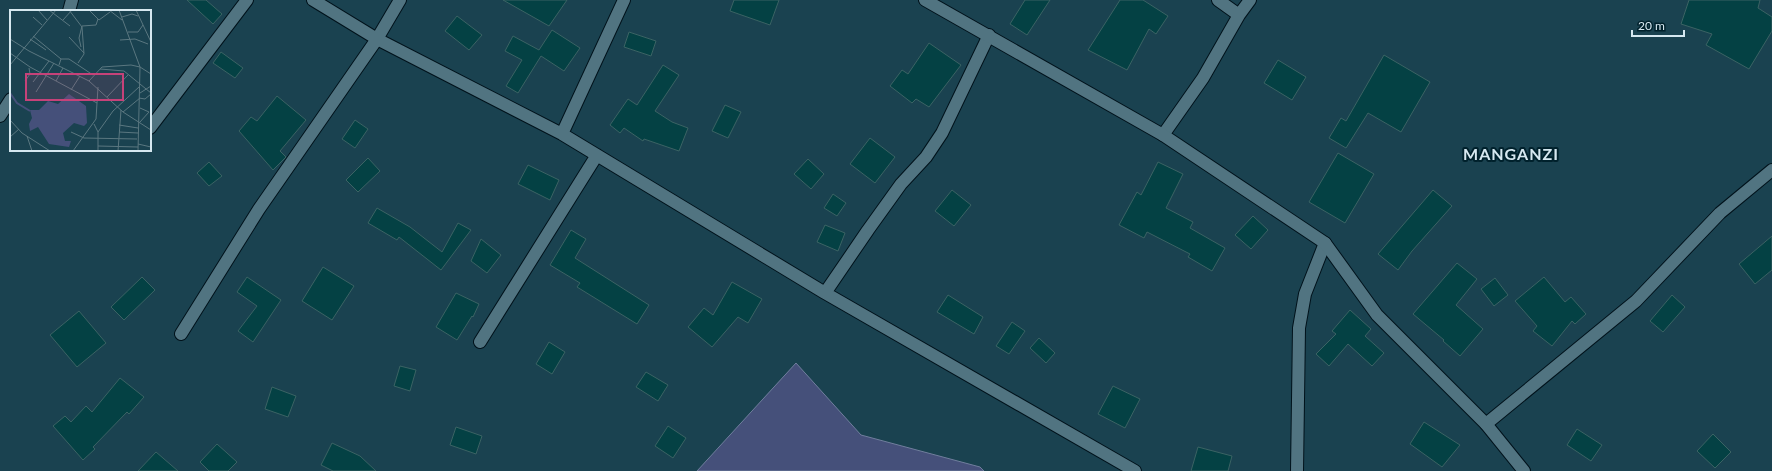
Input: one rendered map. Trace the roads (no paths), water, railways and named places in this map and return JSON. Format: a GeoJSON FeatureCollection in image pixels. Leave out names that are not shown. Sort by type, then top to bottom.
{"type":"FeatureCollection","features":[{"type":"Feature","properties":{"kind":"street"},"geometry":{"type":"LineString","coordinates":[[69,10],[72,0]]}},
{"type":"Feature","properties":{"kind":"street"},"geometry":{"type":"LineString","coordinates":[[151,127],[247,0]]}},
{"type":"Feature","properties":{"kind":"street"},"geometry":{"type":"LineString","coordinates":[[312,0],[377,39],[562,134],[597,154],[825,293],[1135,471]]}},
{"type":"Feature","properties":{"kind":"street"},"geometry":{"type":"LineString","coordinates":[[180,334],[259,209],[377,39],[400,0]]}},
{"type":"Feature","properties":{"kind":"street"},"geometry":{"type":"LineString","coordinates":[[562,134],[624,0]]}},
{"type":"Feature","properties":{"kind":"street"},"geometry":{"type":"LineString","coordinates":[[925,0],[1163,135],[1325,242],[1376,315],[1486,424],[1524,471]]}},
{"type":"Feature","properties":{"kind":"street"},"geometry":{"type":"LineString","coordinates":[[1218,0],[1239,15]]}},
{"type":"Feature","properties":{"kind":"street"},"geometry":{"type":"LineString","coordinates":[[1163,135],[1203,78],[1239,15],[1250,0]]}},
{"type":"Feature","properties":{"kind":"street"},"geometry":{"type":"LineString","coordinates":[[825,293],[901,184],[926,157],[942,133],[989,35]]}},
{"type":"Feature","properties":{"kind":"street"},"geometry":{"type":"LineString","coordinates":[[0,116],[10,101]]}},
{"type":"Feature","properties":{"kind":"street"},"geometry":{"type":"LineString","coordinates":[[480,342],[597,154]]}},
{"type":"Feature","properties":{"kind":"street"},"geometry":{"type":"LineString","coordinates":[[1486,424],[1636,302],[1720,213],[1772,170]]}},
{"type":"Feature","properties":{"kind":"street"},"geometry":{"type":"LineString","coordinates":[[1297,471],[1299,328],[1305,294],[1325,242]]}},
{"type":"Feature","properties":{"kind":"water"},"geometry":{"type":"Polygon","coordinates":[[[796,363],[861,435],[980,467],[984,471],[697,471],[796,363]]]}},
{"type":"Feature","properties":{"kind":"district","name":"MANGANZI"},"geometry":{"type":"Point","coordinates":[1511,153]}}]}
